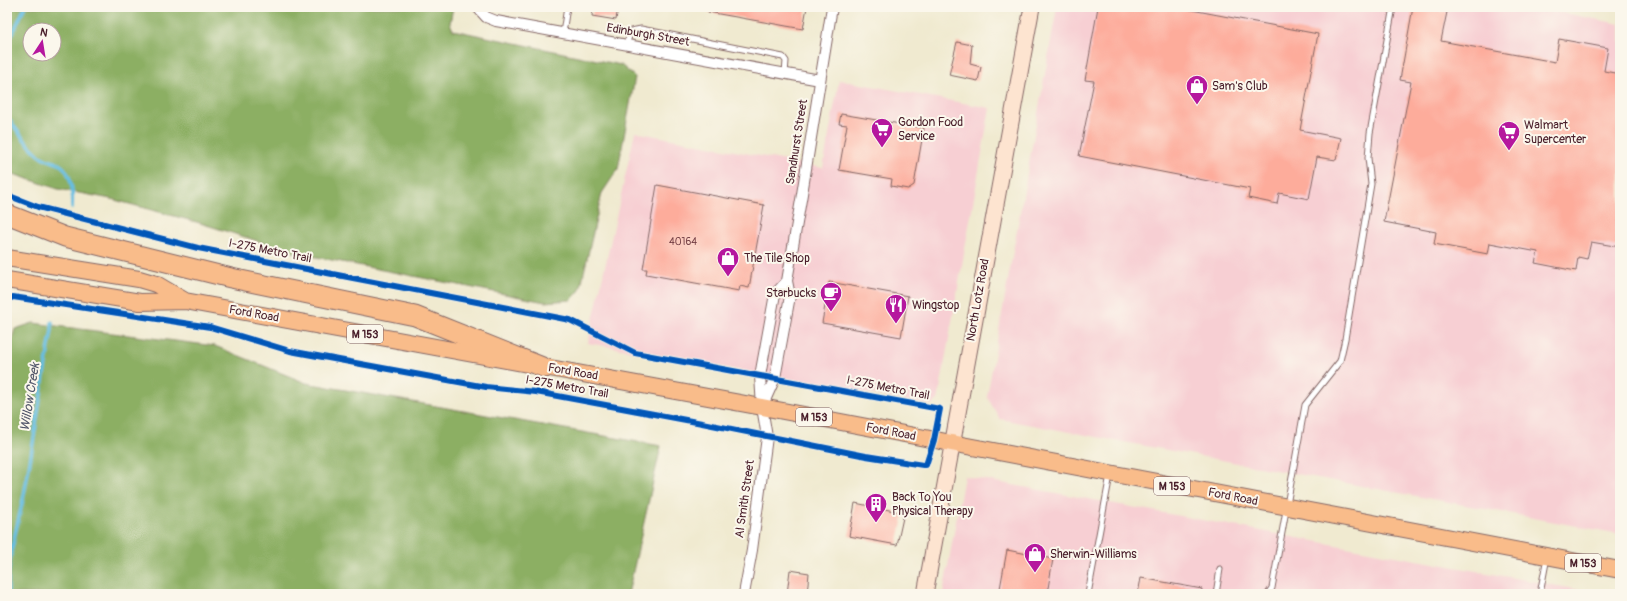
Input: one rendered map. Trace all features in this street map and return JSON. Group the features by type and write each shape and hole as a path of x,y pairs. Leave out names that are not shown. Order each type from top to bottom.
{"highway":[{"path":"7,214 73,239 230,278 415,316 545,368"}],"main road":[{"name":"Ford Road","path":"7,258 139,279 156,284 185,301"},
{"name":"Ford Road","path":"7,280 140,302 185,301 762,407 1620,570"}],"street":[{"name":"Edinburgh Street","path":"477,7 486,17 496,20 820,80"},
{"name":"Sandhurst Street","path":"762,407 775,378 790,296 787,281 832,7"},
{"name":"North Lotz Road","path":"925,594 1032,7"},
{"name":"Sandhurst Street","path":"762,407 760,376 776,294 787,281"},
{"name":"Al Smith Street","path":"744,594 752,550 767,437 762,407"}],"lane":[{"path":"563,33 567,7"},
{"path":"1268,594 1272,591 1305,405 1340,361 1345,339 1370,184 1368,158 1370,133 1393,7"},
{"path":"626,45 630,31 641,29 783,56 786,61 785,74"},
{"path":"1088,594 1110,474"},
{"path":"1540,594 1547,556"},
{"path":"1216,594 1220,569"}],"shaded area":[{"path":"1057,7 1533,7 1620,24 1620,534 1000,419 987,397"},
{"path":"839,80 990,108 938,400 931,405 588,343 635,132 823,168"},
{"path":"964,476 1601,594 943,594"}],"green space":[{"path":"7,7 453,7 450,23 453,30 621,65 635,77 618,169 602,193 580,290 571,300 545,302 296,253 200,223 111,199 58,189 7,172"},
{"path":"33,323 215,346 306,383 661,446 628,594 7,594 7,357 15,329"}],"building":[{"path":"593,7 618,7 616,20 592,16"},
{"path":"708,7 807,7 803,29 708,12"},
{"name":"Sam's Club","path":"1098,7 1176,7 1318,34 1300,130 1341,138 1336,160 1317,157 1309,199 1279,193 1277,204 1248,198 1250,189 1079,156 1094,81 1085,80"},
{"name":"Walmart Supercenter","path":"1413,7 1423,7 1447,12 1441,41 1555,62 1559,39 1608,48 1604,71 1620,74 1620,247 1591,242 1587,259 1578,257 1576,271 1535,263 1538,252 1490,243 1488,254 1434,244 1436,232 1384,222 1411,82 1400,80"},
{"path":"957,42 972,45 970,64 981,67 978,81 949,75"},
{"name":"Gordon Food Service","path":"841,114 924,128 914,185 908,189 891,186 892,179 839,170 847,125 839,124"},
{"path":"657,185 764,205 749,288 740,286 739,291 646,274 647,269 643,269"},
{"path":"829,282 908,296 901,337 822,323"},
{"name":"Back To You Physical Therapy","path":"855,503 904,513 897,545 849,536"},
{"path":"1007,550 1053,559 1047,594 999,594"},
{"path":"790,570 809,573 807,594 787,594"},
{"path":"1141,578 1202,589 1201,594 1138,594"}],"waterway":[{"name":"Willow Creek","path":"7,45 25,7"},
{"name":"Willow Creek","path":"7,116 22,137 41,157 59,164 67,172 70,178 72,190 72,208"},
{"name":"Willow Creek","path":"8,594 11,554 29,469 52,330 52,322"}],"cycle path":[{"name":"I-275 Metro Trail","path":"7,195 38,207 198,248 570,320 635,353 940,409 934,440 926,465 923,465 866,456 536,392 486,387 290,351 210,327 13,297 7,300"}],"place":[{"name":"Sam's Club","path":"1197,106"},
{"name":"Gordon Food Service","path":"882,148"},
{"name":"Walmart Supercenter","path":"1509,152"},
{"name":"The Tile Shop","path":"728,278"},
{"name":"Starbucks","path":"831,312"},
{"name":"Wingstop","path":"896,324"},
{"name":"Back To You Physical Therapy","path":"876,524"},
{"name":"Sherwin-Williams","path":"1035,574"}]}
